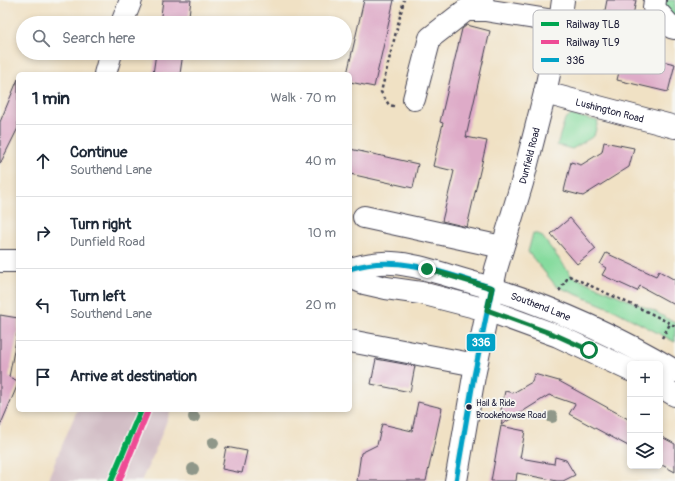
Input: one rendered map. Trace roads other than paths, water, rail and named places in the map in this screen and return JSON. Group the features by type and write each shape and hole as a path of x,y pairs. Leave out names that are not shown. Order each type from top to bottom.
{"street":[{"path":"125,16 131,0"},
{"name":"Dunfield Road","path":"562,10 563,0"},
{"path":"655,0 654,8 656,10"},
{"path":"414,99 430,38 466,10 484,5 533,16"},
{"path":"665,20 671,27 675,28"},
{"path":"106,72 109,60"},
{"name":"Dunfield Road","path":"456,481 476,366 496,269 522,183 549,74"},
{"name":"Lushington Road","path":"545,93 675,127"},
{"path":"364,217 502,247"},
{"path":"0,261 16,261"},
{"name":"Southend Lane","path":"352,268 366,264 392,263 427,269 492,288 568,316 619,340 675,371"},
{"path":"352,278 364,283 421,293 487,310 558,336 627,369"},
{"path":"352,342 476,366"},
{"path":"663,388 675,394"}],"rail line":[{"name":"TL8","path":"111,481 140,412"},
{"name":"TL9","path":"119,481 147,413"}],"place":[{"name":"Hail & Ride Brookehowse Road","path":"469,407"}]}
